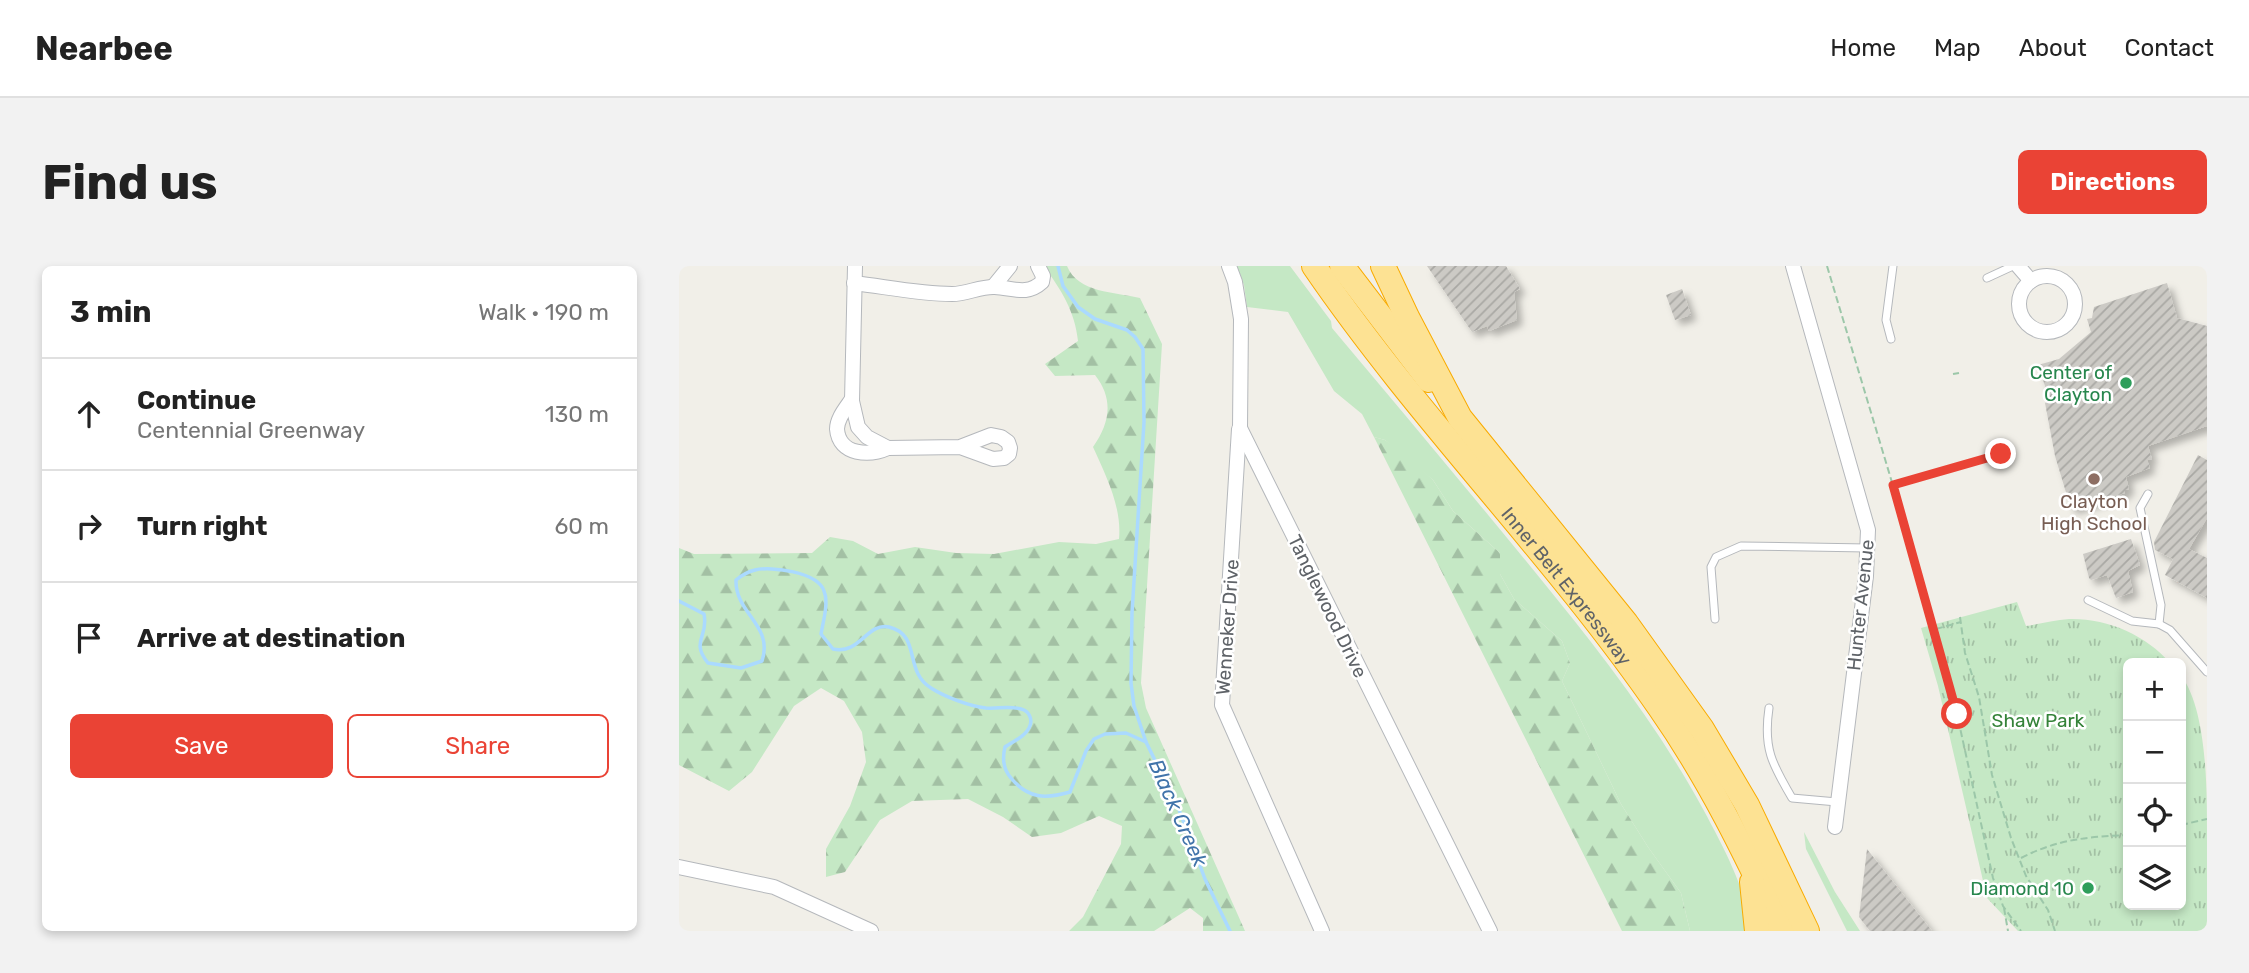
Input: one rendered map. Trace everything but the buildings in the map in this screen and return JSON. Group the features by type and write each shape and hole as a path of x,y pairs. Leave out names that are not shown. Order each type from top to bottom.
{"highway":[{"path":"1301,266 1361,332"},
{"name":"Inner Belt Expressway","path":"1314,266 1361,332 1636,674 1708,783 1782,931"},
{"path":"1342,266 1378,316 1461,418"},
{"path":"1383,266 1461,418"},
{"name":"Inner Belt Expressway","path":"1461,418 1653,658 1702,730 1747,805 1807,931"},
{"path":"1747,805 1825,931"},
{"path":"1749,861 1757,931"}],"street":[{"path":"855,266 852,398 858,428 876,444 888,448 960,447"},
{"path":"993,287 1010,266"},
{"path":"854,283 937,294 956,294 993,287 1015,291 1032,290 1042,282 1043,276 1038,266"},
{"name":"Tanglewood Drive","path":"1229,266 1235,282 1241,319 1240,428 1490,931"},
{"name":"Hunter Avenue","path":"1793,266 1868,530 1866,576 1835,827"},
{"path":"2015,266 2031,281"},
{"path":"852,398 840,415 837,428 841,440 850,449 860,453 874,454 888,448"},
{"name":"Wenneker Drive","path":"1240,428 1222,705 1322,931"},
{"path":"679,867 774,887 871,931"}],"lane":[{"path":"1891,339 1886,320 1893,266"},
{"path":"1987,278 2015,266"},
{"path":"2148,494 2140,508 2161,605 2159,624"},
{"path":"1716,619 1711,567 1716,557 1741,546 1867,548"},
{"path":"2088,600 2133,621 2159,624 2169,630 2207,673"},
{"path":"1769,708 1766,726 1772,765 1792,798 1837,802"}],"path":[{"path":"1827,266 1893,485 1965,742 1993,878 2008,931"},
{"path":"1953,374 1959,373"},
{"path":"1893,485 2001,454"},
{"path":"1961,617 1965,653 1979,697 1992,775 2019,859 2026,876 2048,910 2055,931"},
{"path":"1934,629 1962,621"},
{"path":"2186,823 2207,819"},
{"path":"2019,859 2038,849 2082,837 2123,835"},
{"path":"2003,906 2021,931"}],"green space":[{"path":"1044,266 1067,266 1072,275 1088,286 1140,298 1162,344 1141,683 1146,708 1245,931 1203,931 1203,918 1190,908 1154,931 1069,931 1083,917 1121,844 1122,826 1099,816 1061,833 1032,837 1003,817 968,799 912,801 880,820 845,872 826,877 826,849 850,806 866,762 862,732 844,701 821,688 794,706 752,772 729,791 679,765 679,548 694,554 812,553 830,537 853,541 878,554 915,547 956,553 994,554 1059,542 1096,544 1119,539 1116,503 1093,447 1103,429 1108,411 1105,393 1095,375 1055,376 1045,364 1078,341 1070,310"},
{"path":"1237,266 1290,266 1331,321 1332,328 1581,629 1646,716 1685,777 1726,853 1739,883 1752,931 1690,931 1681,893 1621,804 1562,681 1570,663 1562,641 1514,599 1500,574 1500,553 1453,511 1433,480 1385,440 1374,437 1362,414 1334,391 1288,312 1247,307 1244,285"},
{"path":"1374,437 1385,440 1404,453 1433,480 1453,511 1500,553 1500,574 1514,599 1562,641 1570,663 1562,681 1621,804 1681,893 1690,931 1622,931"},
{"name":"Shaw Park","path":"2017,602 2026,626 2069,619 2111,625 2138,637 2165,658 2123,658 2123,910 2186,910 2186,683 2196,708 2204,750 2207,794 2207,931 2018,931 1987,898 1938,686 1921,628"},
{"path":"1804,832 1835,892 1860,931 1847,931 1806,849"}],"waterway":[{"path":"1058,266 1063,286 1078,307 1095,319 1127,330 1143,349 1144,422 1132,613 1131,683 1134,706 1146,742"},
{"name":"Black Creek","path":"679,601 704,614 700,649 708,663 741,668 762,661 764,649 759,629 741,602 736,580 747,573 762,569 793,572 813,579 820,584 826,601 821,634 833,649 850,647 875,629 889,627 906,638 917,672 931,688 972,705 1026,711 1031,720 1029,728 1005,747 1003,760 1011,778 1031,794 1053,796 1070,792 1086,751 1094,739 1105,734 1126,733 1146,742 1178,807 1205,879 1230,931"}],"place":[{"name":"Center of Clayton","path":"2126,383"},
{"name":"Clayton High School","path":"2094,479"},
{"name":"Diamond 10","path":"2088,888"}],"route":[{"path":"1957,714 1893,485 2001,454"}]}
